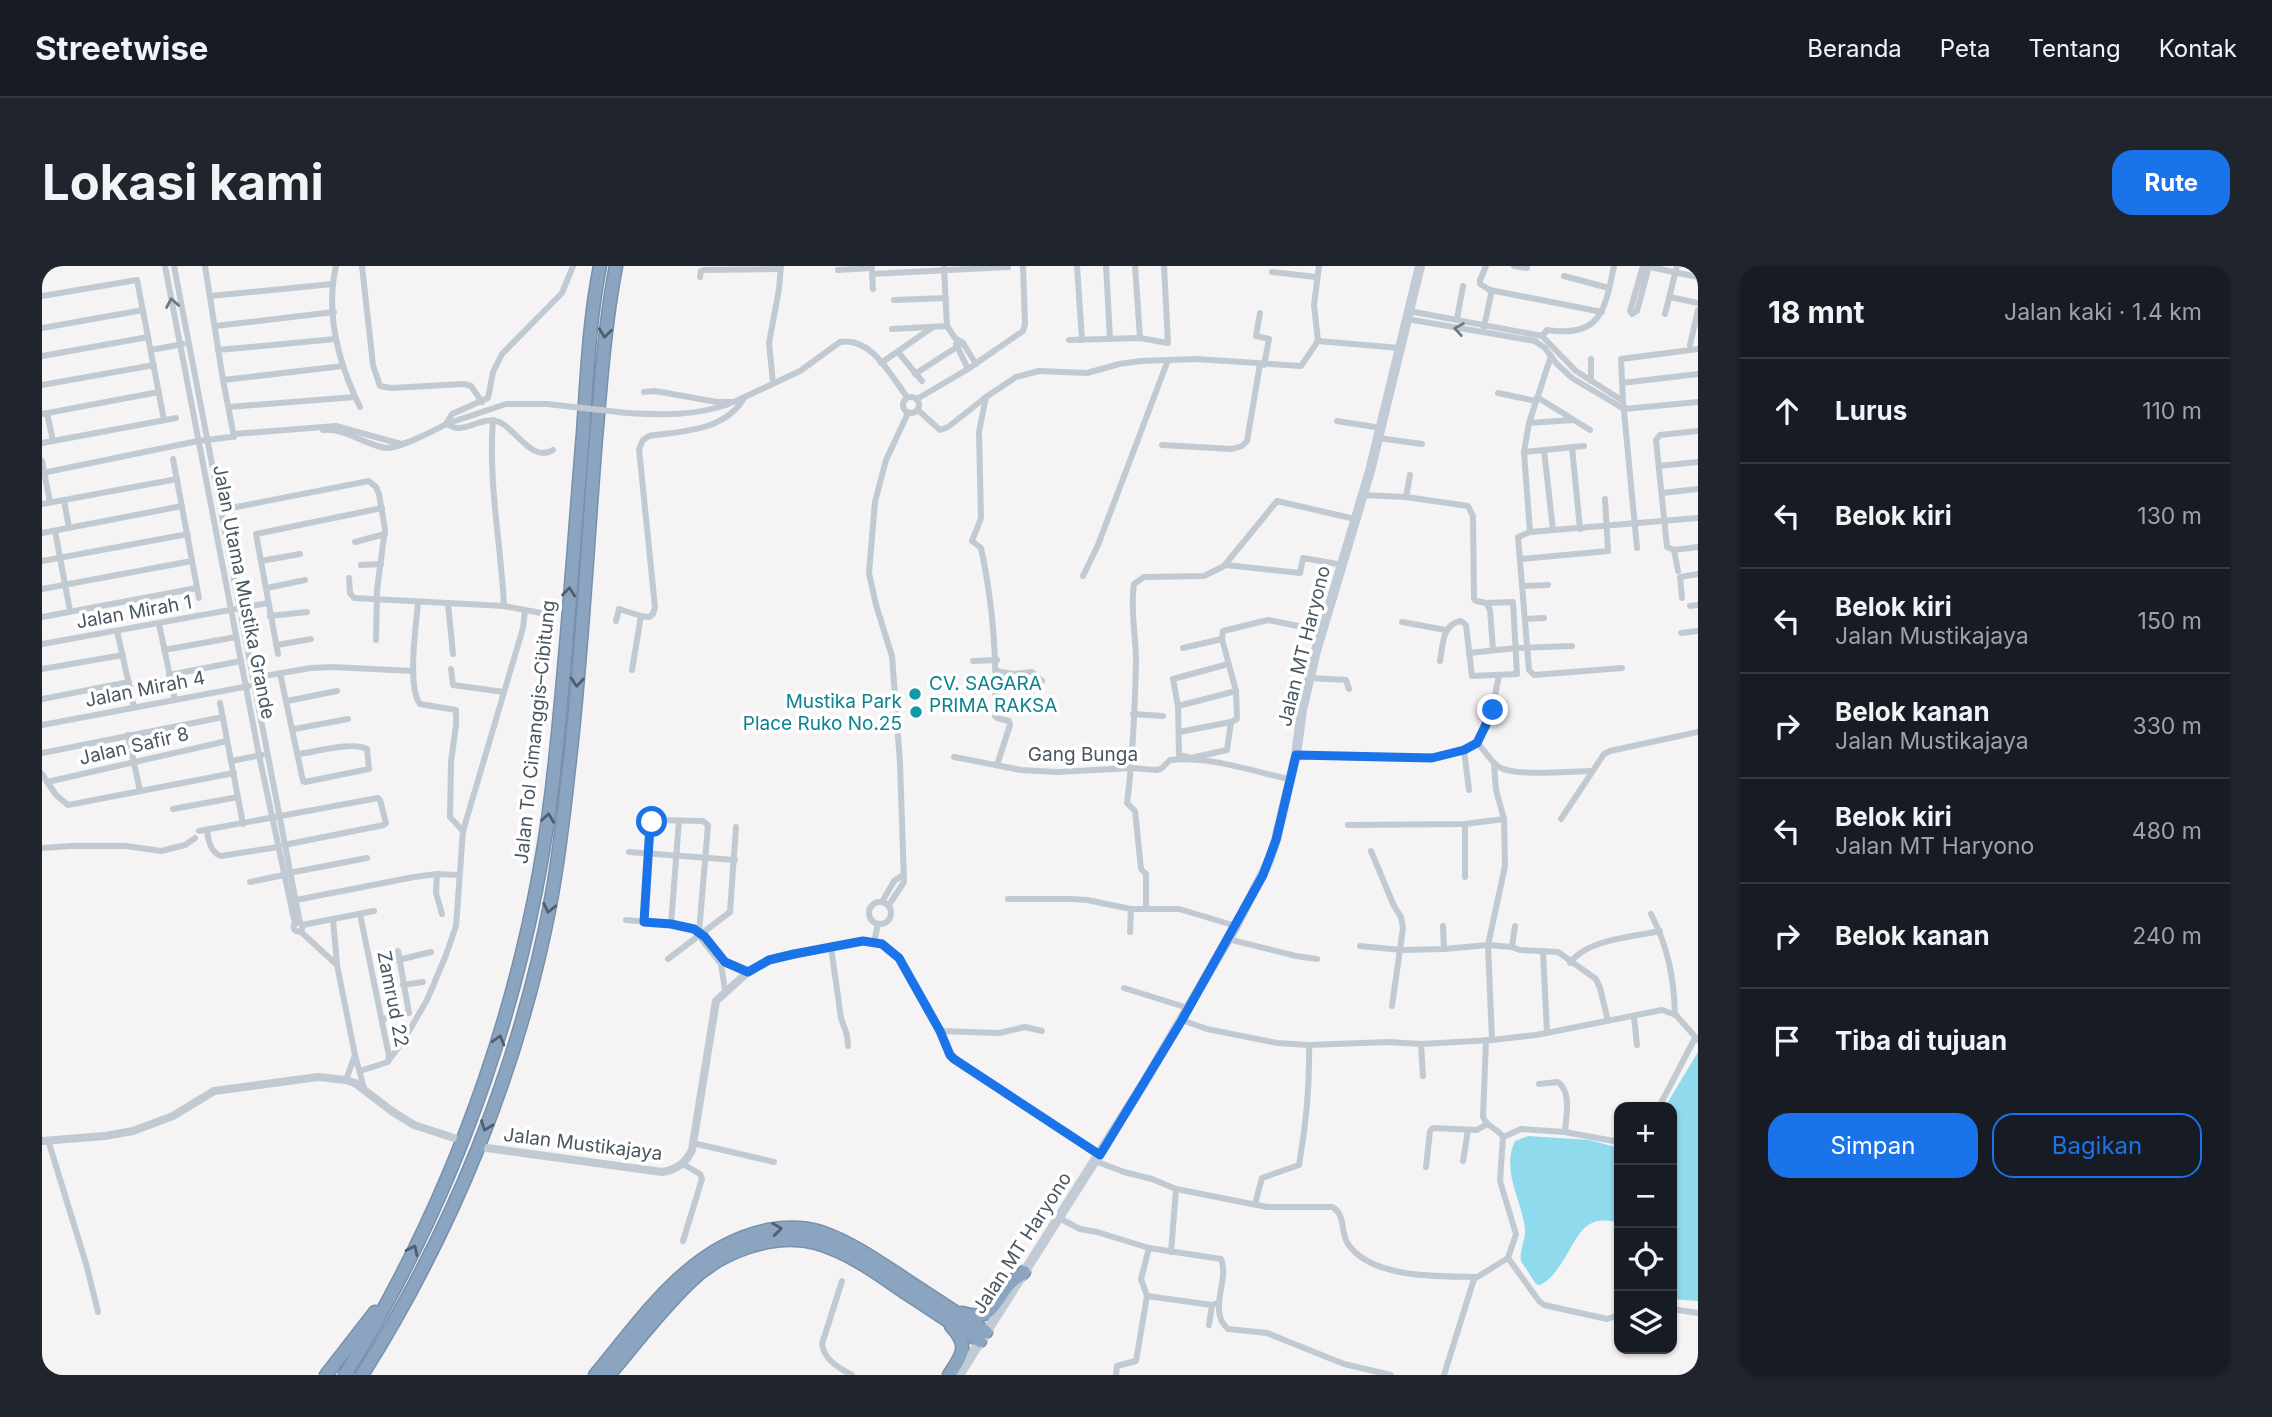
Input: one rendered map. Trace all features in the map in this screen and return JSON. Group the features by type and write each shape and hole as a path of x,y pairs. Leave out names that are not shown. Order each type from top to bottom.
{"highway":[{"name":"Jalan Tol Cimanggis–Cibitung","path":"345,1375 396,1286 470,1122 495,1052 535,901 555,763 588,352 600,266"},
{"name":"Jalan Tol Cimanggis–Cibitung","path":"362,1375 410,1294 448,1217 485,1128 511,1056 547,917 570,765 604,340 616,266"},
{"path":"595,1375 680,1276 701,1259 727,1243 755,1233 781,1228 842,1247 864,1265 983,1336"},
{"path":"609,1375 689,1283 707,1267 732,1253 761,1244 819,1238"},
{"path":"946,1313 972,1316 989,1312 1011,1283 1024,1272"},
{"path":"326,1375 396,1286"},
{"path":"946,1313 962,1339 963,1348 949,1375"}],"main road":[{"name":"Jalan MT Haryono","path":"959,1375 1182,1020 1236,926 1269,861 1296,755 1310,678 1379,433 1420,266"}],"street":[{"name":"Jalan Utama Mustika Grande","path":"165,266 246,687 299,926"},
{"name":"Jalan Utama Mustika Grande","path":"174,266 254,681 263,754"},
{"path":"205,266 233,437"},
{"path":"336,266 333,284 336,339 343,366 360,407"},
{"path":"362,266 373,365 380,386 391,388 464,384 471,386 482,402"},
{"path":"446,424 452,414 488,398 493,372 502,354 562,293 573,266"},
{"path":"43,473 198,441 329,428 372,440 387,448 506,404 547,404 627,413 696,413 734,402 800,371 840,342 853,341 864,345 907,397 917,399 976,364 1017,337 1024,329 1023,266"},
{"path":"1077,266 1082,340"},
{"path":"1106,266 1110,339"},
{"path":"1135,266 1140,338"},
{"path":"1069,340 1140,338 1168,342 1164,266"},
{"path":"918,410 940,430 948,427 1016,377 1039,371 1087,373 1119,364 1196,359 1301,366 1318,341 1314,312 1319,266"},
{"path":"1486,266 1480,284 1490,290 1602,312"},
{"path":"1514,266 1527,268"},
{"path":"1542,336 1547,330 1570,331 1596,321 1602,312 1614,266"},
{"path":"1647,266 1637,311 1632,314 1630,311 1647,266"},
{"path":"1647,266 1677,269 1698,277"},
{"path":"700,277 704,270 780,268 769,343 773,383"},
{"path":"944,268 947,326 955,338 963,343 976,364"},
{"path":"838,270 1007,268"},
{"path":"1665,314 1677,269"},
{"path":"872,270 873,289"},
{"path":"1272,272 1316,277"},
{"path":"1564,276 1609,288"},
{"path":"42,296 137,280 164,419"},
{"path":"210,296 333,284"},
{"path":"1457,319 1463,286"},
{"path":"1482,333 1490,290"},
{"path":"1670,297 1698,303"},
{"path":"894,300 946,298"},
{"path":"42,328 143,310"},
{"path":"1690,345 1698,310"},
{"path":"215,326 334,313"},
{"path":"1162,445 1232,449 1247,441 1269,339 1256,336 1261,313"},
{"path":"1408,315 1457,319 1542,336 1591,381 1623,401"},
{"path":"1408,315 1482,333 1535,341 1545,348 1572,378 1624,409 1698,402"},
{"path":"892,328 947,326"},
{"path":"881,363 933,327"},
{"path":"42,356 148,337"},
{"path":"955,338 956,347 968,369"},
{"path":"218,350 336,339"},
{"path":"1318,341 1400,348"},
{"path":"915,374 963,343"},
{"path":"151,349 188,344"},
{"path":"1530,531 1524,452 1529,423 1554,349"},
{"path":"1637,548 1620,362 1622,357 1698,349"},
{"path":"898,352 922,381"},
{"path":"1591,359 1591,381"},
{"path":"1083,576 1098,545 1168,360"},
{"path":"42,385 154,365"},
{"path":"223,380 343,366"},
{"path":"1622,383 1698,374"},
{"path":"645,392 655,391 717,402 734,402"},
{"path":"53,441 45,413 159,392"},
{"path":"1498,393 1537,399 1590,430"},
{"path":"229,407 355,397"},
{"path":"617,621 619,609 649,617 655,607 639,449 643,440 649,436 699,429 716,423 738,408 744,397"},
{"path":"907,397 903,407 908,412"},
{"path":"986,397 979,439 981,518 972,541 982,552 997,660 995,716 1009,721 1010,725 997,765"},
{"path":"917,399 918,410"},
{"path":"908,412 918,410"},
{"path":"886,904 894,881 903,875 900,763 892,656 869,573 875,502 886,460 908,412"},
{"path":"42,443 176,418"},
{"path":"446,424 457,428 493,420 503,423 533,450 545,453 553,450"},
{"path":"493,420 491,450 494,513 501,558 504,606"},
{"path":"1529,423 1575,420"},
{"path":"1336,421 1422,444"},
{"path":"1698,432 1658,436 1667,547 1674,550 1698,547"},
{"path":"1524,452 1584,446"},
{"path":"1572,447 1580,529"},
{"path":"1544,450 1553,530"},
{"path":"173,459 199,598"},
{"path":"42,461 50,502"},
{"path":"1659,466 1698,462"},
{"path":"1406,497 1410,475"},
{"path":"42,504 177,479"},
{"path":"221,510 369,481 376,487 385,534 377,599 376,640"},
{"path":"1662,493 1698,489"},
{"path":"1362,495 1406,497 1468,506 1473,516 1474,598 1486,603 1513,602 1517,674 1472,677 1464,622 1453,622 1446,630 1440,661"},
{"path":"1521,559 1605,552 1608,548 1605,499"},
{"path":"64,500 69,528"},
{"path":"1146,908 1146,874 1141,869 1135,811 1127,803 1132,768 1136,660 1132,597 1135,584 1144,577 1204,576 1226,565 1277,501 1355,519"},
{"path":"42,533 182,506"},
{"path":"278,654 255,536 259,532 382,508"},
{"path":"1622,668 1534,675 1529,670 1518,537 1530,531 1698,518"},
{"path":"55,531 70,611"},
{"path":"42,561 188,534"},
{"path":"355,542 385,534"},
{"path":"1674,550 1678,571"},
{"path":"261,562 300,554"},
{"path":"1226,565 1300,573 1303,558 1343,565"},
{"path":"42,589 192,561"},
{"path":"360,565 381,564"},
{"path":"1682,598 1680,577 1698,575"},
{"path":"349,578 350,593 354,598 504,606 541,613"},
{"path":"267,588 305,580"},
{"path":"1522,586 1548,585"},
{"path":"42,617 197,588"},
{"name":"Jalan Mirah 1","path":"42,644 268,603"},
{"path":"418,603 413,671 416,697 420,704 456,711 451,762 450,817 463,831"},
{"path":"1486,603 1490,610 1493,650"},
{"path":"448,604 453,654"},
{"path":"389,1060 427,999 456,926 463,831 523,628 525,611"},
{"path":"270,616 307,612"},
{"path":"632,670 641,616"},
{"path":"1525,619 1544,618"},
{"path":"1179,732 1237,719 1236,691 1221,634 1226,629 1268,620 1323,631"},
{"path":"1402,622 1446,630"},
{"path":"159,624 175,700"},
{"path":"117,631 134,707"},
{"path":"1681,633 1698,631"},
{"path":"164,650 236,637"},
{"path":"277,645 311,639"},
{"path":"1183,648 1222,639"},
{"path":"1469,653 1572,646"},
{"path":"42,669 123,655"},
{"path":"973,661 997,660"},
{"path":"169,675 241,661"},
{"path":"1228,664 1173,679 1178,706 1179,755 1191,758 1227,750 1231,722"},
{"name":"Jalan Mirah 4","path":"42,725 246,687 254,681 280,673 311,668 340,666 413,671"},
{"path":"451,669 453,685 504,692"},
{"path":"996,671 1013,674 1032,672 1042,681"},
{"path":"280,673 303,781 369,769 367,749 364,747 299,754"},
{"path":"1296,755 1432,758 1464,750 1477,743 1493,710 1499,676"},
{"path":"1310,678 1346,680 1349,689"},
{"path":"42,698 129,682"},
{"path":"288,701 337,691"},
{"path":"1178,706 1236,691"},
{"path":"220,703 243,824"},
{"path":"1133,714 1163,716"},
{"path":"42,753 223,716"},
{"path":"293,729 348,719"},
{"path":"1561,819 1604,754 1698,732"},
{"path":"128,734 140,791"},
{"name":"Jalan Safir 8","path":"47,782 227,741"},
{"path":"1477,743 1494,763 1505,769 1522,772 1592,771"},
{"path":"1464,750 1469,790"},
{"path":"231,761 263,754"},
{"name":"Gang Bunga","path":"954,757 1020,770 1057,772 1132,768 1156,770 1170,760 1186,760 1223,764 1289,779"},
{"path":"644,922 652,822 706,822 708,825 701,935 721,964 725,990 769,960 863,941 882,944 899,958 954,1059 1097,1158 1124,1172 1176,1189 1255,1205 1332,1207 1340,1214 1344,1237 1351,1248 1382,1267 1395,1272 1420,1275 1476,1277 1508,1258 1516,1234 1500,1181 1503,1137 1499,1131 1487,1124 1483,1117 1489,1040 1488,945 1505,866 1503,819 1496,790 1494,763"},
{"path":"42,774 63,803 68,805 234,773"},
{"path":"173,809 238,797"},
{"path":"42,848 126,846 161,851 185,845 200,833 379,798 386,823 221,856 217,855 200,833"},
{"path":"1348,825 1465,824 1503,819"},
{"path":"671,924 679,821"},
{"path":"1465,824 1465,877"},
{"path":"668,959 730,912 736,827"},
{"path":"1371,851 1401,917 1402,950 1392,1006"},
{"path":"629,852 735,860"},
{"path":"250,881 367,858"},
{"name":"Jalan Utama Mustika Grande","path":"286,874 296,900 299,926"},
{"path":"296,900 437,874 458,876"},
{"path":"437,874 436,892 442,914"},
{"path":"1008,899 1087,900 1131,909 1167,908 1190,911 1236,926"},
{"path":"874,904 886,904 892,912 890,919 885,924 878,924 871,919 869,911 874,904"},
{"path":"1130,932 1131,909"},
{"path":"299,926 374,911"},
{"name":"Zamrud 22","path":"360,914 389,1060 360,1071"},
{"path":"1651,914 1660,931 1671,965 1675,1015"},
{"path":"333,919 337,965 363,1088"},
{"path":"625,920 690,928 705,937 725,962 748,972"},
{"path":"874,942 878,924"},
{"path":"299,926 337,965"},
{"path":"1443,926 1444,949"},
{"path":"1512,947 1515,926"},
{"path":"1570,963 1586,948 1660,931"},
{"path":"1228,939 1317,959"},
{"path":"1360,947 1402,950 1488,945 1558,952 1596,979 1608,1021"},
{"path":"831,947 841,1018 848,1046"},
{"path":"382,1019 410,1013 398,951"},
{"path":"1543,951 1547,1032"},
{"path":"398,960 431,952"},
{"path":"403,985 423,982"},
{"path":"1124,988 1188,1008"},
{"name":"Jalan Mustikajaya","path":"487,1148 662,1172 677,1168 689,1157 693,1143 714,1005 725,990"},
{"path":"1182,1020 1246,1038 1310,1045 1388,1042 1421,1044 1489,1040 1547,1032 1662,1010 1675,1015 1697,1039 1662,1102"},
{"path":"1634,1017 1637,1045"},
{"path":"940,1031 999,1033 1017,1027 1042,1031"},
{"path":"1421,1044 1423,1076"},
{"path":"1255,1205 1262,1178 1299,1166 1306,1136 1310,1045"},
{"path":"346,1080 355,1055"},
{"path":"98,1312 87,1267 45,1141 105,1136 152,1125 173,1116 214,1091 318,1077 346,1080 363,1088 414,1125 454,1138"},
{"path":"1539,1084 1558,1082 1564,1087 1567,1107 1565,1132"},
{"path":"1426,1167 1431,1129 1435,1127 1468,1130 1479,1129 1487,1124"},
{"path":"1503,1137 1521,1129 1565,1132 1614,1141"},
{"path":"1463,1161 1468,1130"},
{"path":"693,1143 774,1163"},
{"path":"682,1164 700,1174 702,1179 683,1241"},
{"path":"1171,1252 1176,1189"},
{"path":"1059,1218 1080,1229 1149,1248 1221,1259 1223,1265 1209,1325"},
{"path":"1116,1375 1117,1366 1136,1361 1147,1296 1141,1279 1149,1248"},
{"path":"1508,1258 1544,1305 1607,1318 1614,1316"},
{"path":"1444,1375 1476,1277"},
{"path":"842,1282 822,1349 834,1364 852,1375"},
{"path":"1147,1296 1215,1304"},
{"path":"1215,1304 1228,1329 1267,1333 1344,1364 1391,1375"},
{"path":"1677,1310 1698,1313"}],"water":[{"path":"1698,1052 1698,1301 1677,1299 1677,1102 1668,1102"},
{"path":"1528,1136 1589,1140 1614,1147 1614,1222 1598,1221 1585,1227 1556,1271 1540,1285 1536,1284 1521,1261 1525,1228 1510,1163 1515,1141"}],"place":[{"name":"CV. SAGARA PRIMA RAKSA","path":"915,694"},
{"name":"Mustika Park Place Ruko No.25","path":"916,712"}],"route":[{"path":"652,822 644,922 694,929 705,937 725,962 748,972 769,960 794,954 863,941 882,944 899,958 954,1059 1100,1155 1182,1020 1263,875 1276,840 1296,755 1432,758 1447,755 1477,743 1493,710"}]}
